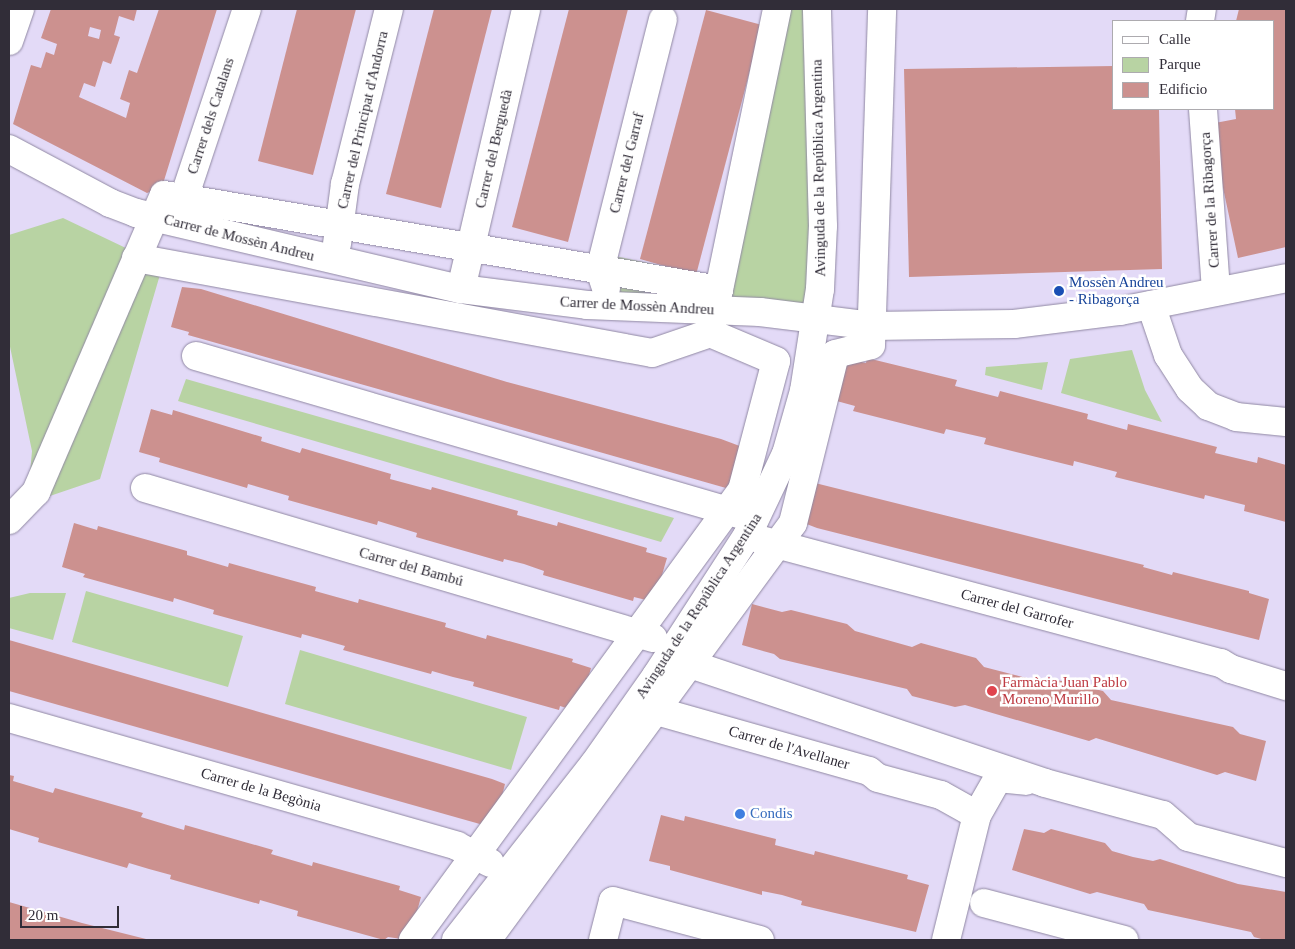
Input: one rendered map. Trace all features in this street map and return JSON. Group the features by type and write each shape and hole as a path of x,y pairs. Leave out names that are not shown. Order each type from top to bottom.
{"street":[{"path":"9,41 20,9"},
{"name":"Carrer dels Catalans","path":"9,520 36,492 136,258 171,213 246,9"},
{"name":"Carrer del Principat d'Andorra","path":"334,260 345,184 389,9"},
{"name":"Carrer del Berguedà","path":"461,290 526,9"},
{"path":"136,258 652,353 715,311 777,9"},
{"name":"Avinguda de la República Argentina","path":"456,940 507,874 646,708 683,654 752,528 786,454 796,422 817,319 823,226 817,9"},
{"path":"683,654 778,544 793,523 835,354 871,345 882,9"},
{"name":"Carrer del Garraf","path":"600,270 663,20"},
{"name":"Carrer de la Ribagorça","path":"1204,110 1216,292"},
{"name":"Carrer de Mossèn Andreu","path":"9,149 110,203 171,213 334,260 461,290 611,306 715,311 817,319 872,326 1014,324 1151,305 1286,278"},
{"path":"171,213 339,225 600,270 715,311 776,361 742,490 413,940"},
{"path":"600,270 611,306"},
{"path":"1151,305 1168,355 1190,389 1208,406 1236,417 1286,422"},
{"name":"Carrer del Garrofer","path":"196,356 727,510 778,544 1221,663 1231,669 1286,686"},
{"name":"Carrer del Bambú","path":"145,488 637,633 683,654 1045,783"},
{"path":"488,940 646,708"},
{"name":"Carrer de l'Avellaner","path":"646,708 869,771 878,778 941,795 977,815"},
{"name":"Carrer de la Begònia","path":"9,718 476,854 507,874"},
{"path":"946,940 977,815 998,778 1045,783 1163,815 1188,837 1286,863"},
{"path":"603,940 614,901 760,940"},
{"path":"984,903 1124,940"}],"green space":[{"path":"771,9 810,9 814,252 809,310 617,300 610,255 709,276"},
{"path":"63,218 130,250 164,261 100,479 41,499 29,484 32,451 9,342 9,235"},
{"path":"1132,350 1145,390 1162,422 1061,393 1070,359"},
{"path":"1048,362 1042,390 985,375 986,367"},
{"path":"186,379 674,518 661,542 178,401"},
{"path":"86,591 243,636 228,687 72,642"},
{"path":"30,593 66,593 53,640 9,628 9,598"},
{"path":"300,650 527,717 511,770 285,704"}],"building":[{"path":"51,9 137,9 134,21 119,16 114,35 120,37 111,64 103,61 95,87 84,83 79,97 126,118 130,103 120,99 129,70 137,73 159,9 217,9 162,187 147,193 13,124 31,65 41,68 46,52 54,55 57,44 41,38","holes":["90,27 101,30 99,39 88,36"]},
{"path":"297,9 356,9 313,175 258,161"},
{"path":"434,9 492,9 441,208 386,194"},
{"path":"569,9 628,9 568,242 512,227"},
{"path":"1239,9 1286,9 1286,247 1238,258 1219,169 1215,123 1236,119 1235,110 1275,110 1275,20 1236,20"},
{"path":"706,10 762,25 696,275 640,259"},
{"path":"1112,66 1112,110 1159,110 1162,269 909,277 904,69"},
{"path":"182,287 201,289 507,382 721,439 745,448 733,490 188,335 189,332 171,327"},
{"path":"844,358 866,363 867,358 957,380 955,386 998,397 1000,391 1088,414 1087,419 1127,430 1128,424 1217,447 1215,453 1257,463 1258,457 1286,465 1286,522 1244,511 1245,505 1205,495 1204,499 1115,477 1117,472 1074,461 1073,466 984,444 986,438 946,429 944,434 853,411 855,406 833,400"},
{"path":"151,409 172,415 173,410 262,437 261,441 300,453 302,448 391,474 390,479 431,490 432,487 518,511 517,515 557,526 558,522 647,548 646,552 667,558 654,602 634,597 633,601 543,575 544,571 524,564 504,559 503,562 416,537 417,533 378,521 377,525 288,500 289,496 248,484 247,488 159,462 160,458 139,452"},
{"path":"815,483 1144,565 1143,567 1172,575 1173,572 1249,591 1249,593 1269,599 1259,640 817,528 804,523"},
{"path":"74,523 97,530 98,526 187,551 187,555 228,567 229,563 316,587 315,591 358,603 359,599 446,623 445,627 486,639 487,635 573,659 572,662 591,668 579,712 560,706 559,710 473,686 474,682 432,671 431,674 343,650 345,646 302,634 301,638 213,614 214,610 174,598 173,602 83,577 85,574 62,567"},
{"path":"752,604 782,612 791,610 847,624 855,631 912,647 921,643 976,658 984,667 1041,682 1049,678 1103,691 1111,700 1233,727 1240,734 1266,741 1256,781 1225,772 1217,775 1096,738 1089,741 965,705 955,707 912,696 907,689 780,659 774,654 742,645"},
{"path":"9,640 505,784 494,828 9,691"},
{"path":"9,775 14,776 13,781 53,793 55,788 143,813 141,817 184,830 185,825 273,850 271,854 312,866 313,862 400,886 399,890 421,897 409,940 388,937 384,940 297,916 298,911 260,900 259,904 170,879 171,875 129,863 127,868 38,842 39,838 9,829"},
{"path":"661,815 684,821 685,816 776,839 775,845 814,855 815,851 908,875 907,879 929,885 916,932 801,905 802,901 782,895 762,891 762,895 670,870 670,866 649,861"},
{"path":"1024,829 1044,833 1051,829 1105,843 1112,851 1133,857 1153,861 1160,859 1238,884 1286,892 1286,940 1265,940 1254,937 1251,932 1148,910 1144,904 1097,892 1090,894 1012,870"},
{"path":"9,902 82,923 150,940 9,940"}],"place":[{"name":"Mossèn Andreu - Ribagorça","path":"1059,291"},
{"name":"Farmàcia Juan Pablo Moreno Murillo","path":"992,691"},
{"name":"Condis","path":"740,814"}]}
